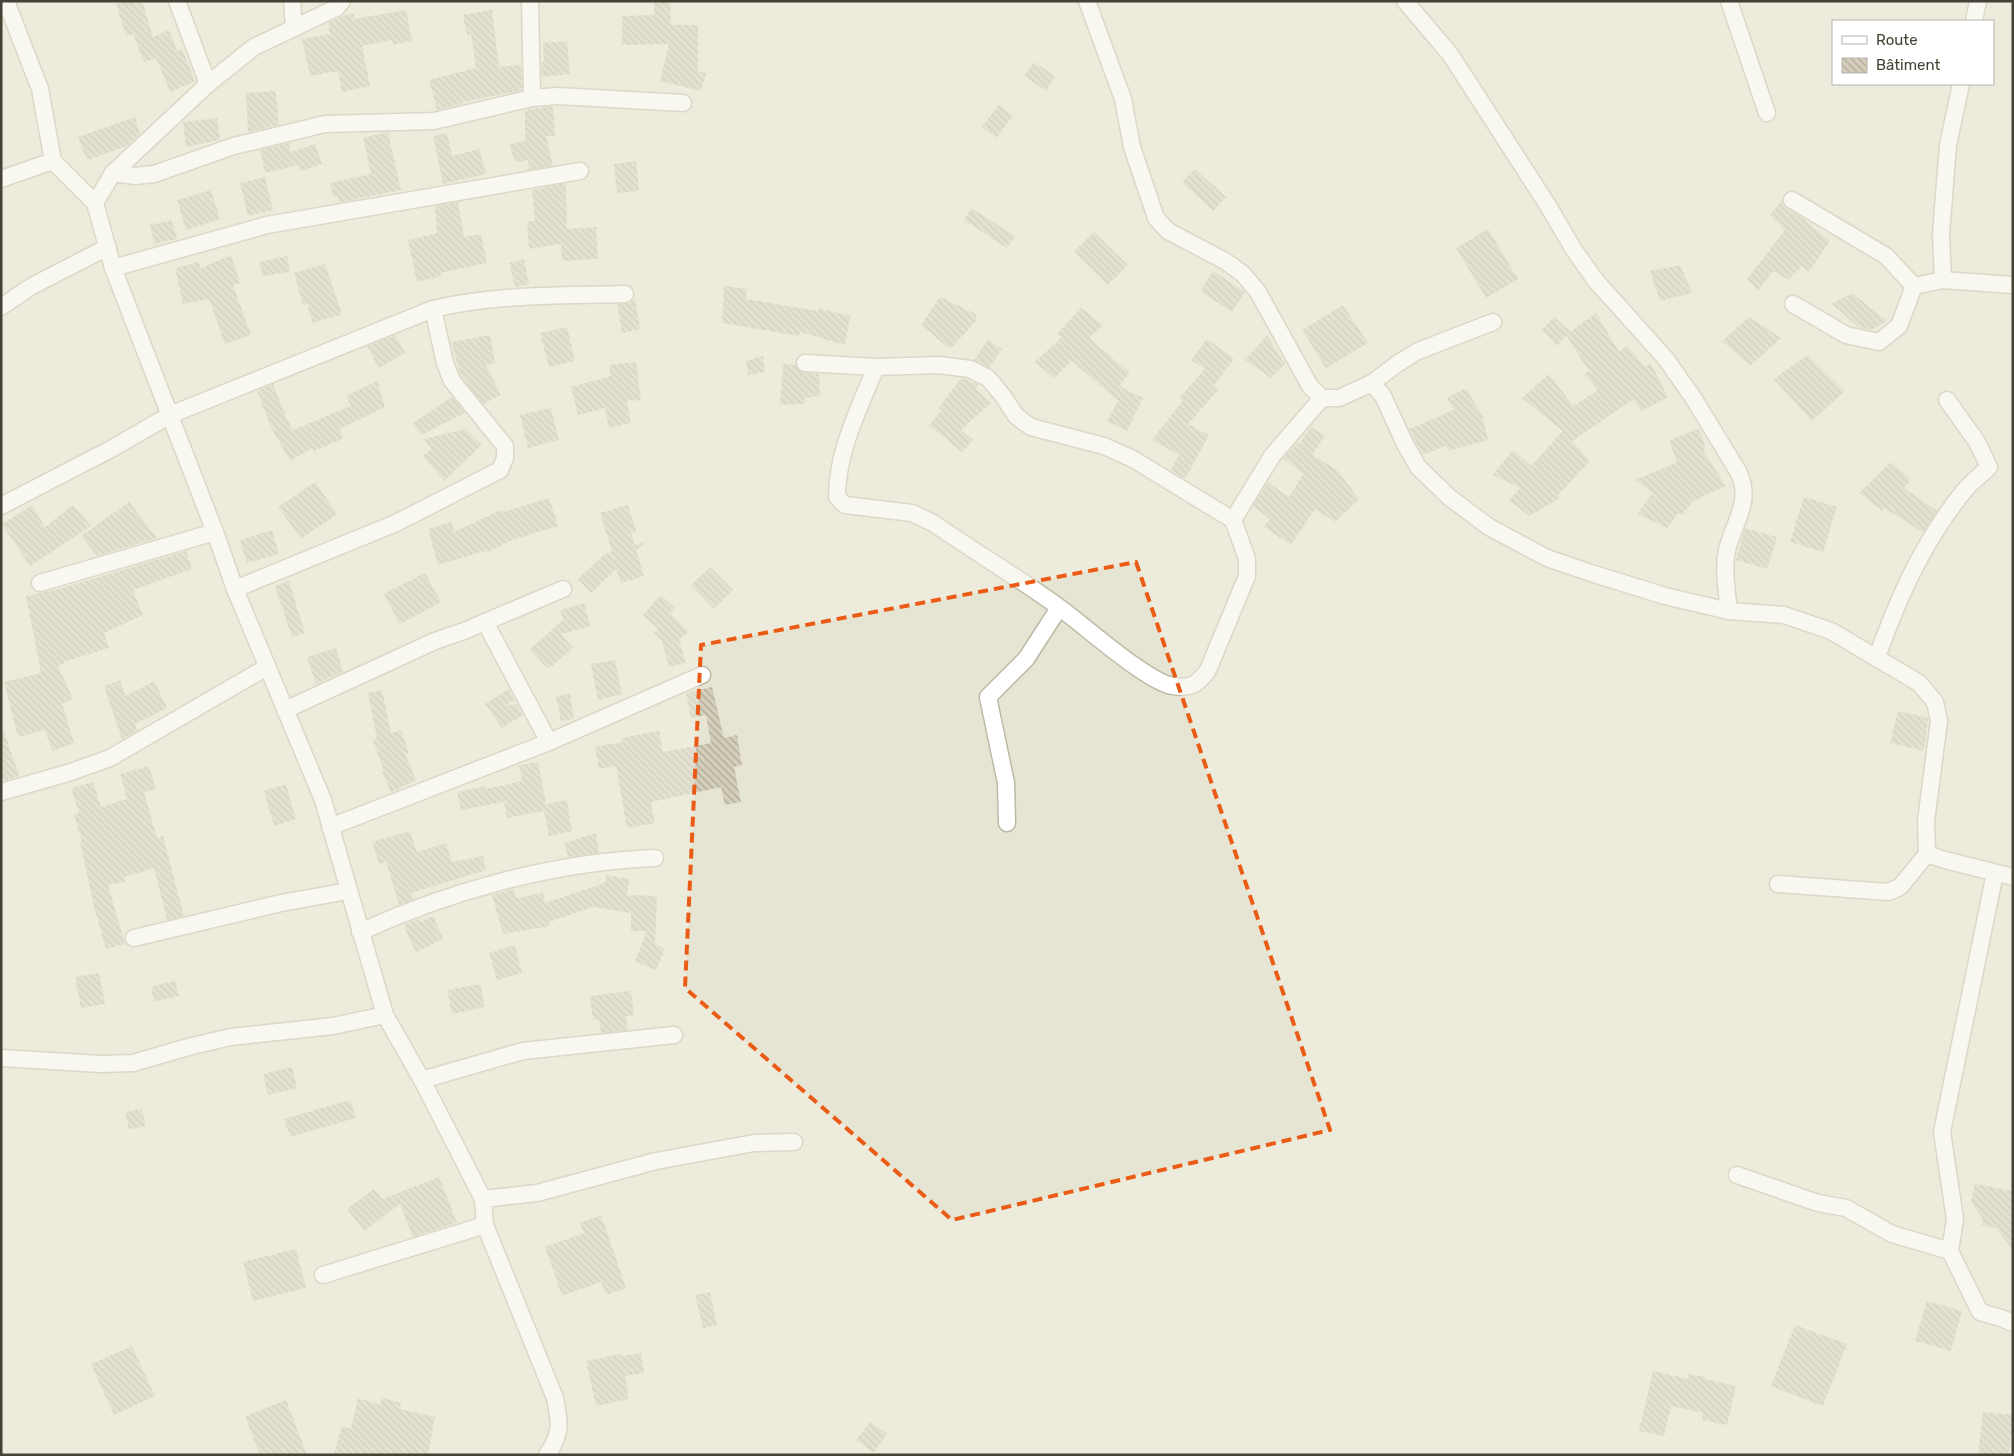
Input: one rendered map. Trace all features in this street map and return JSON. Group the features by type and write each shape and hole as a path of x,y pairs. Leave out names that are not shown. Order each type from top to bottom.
{"street":[{"path":"6,1 40,89 53,161 94,203 113,268 215,532 235,590 323,800 385,1015 422,1080 484,1199 485,1224 555,1398 560,1424 554,1445 547,1455"},
{"path":"177,1 208,84"},
{"path":"292,1 294,28"},
{"path":"94,203 112,173 208,84 254,47 336,8 342,1"},
{"path":"530,1 532,98"},
{"path":"1087,1 1123,100 1132,146 1156,218 1168,231 1225,261 1243,274 1258,292 1310,386 1322,398 1339,398 1372,384 1397,364 1418,351 1493,322"},
{"path":"1405,1 1450,54 1547,204 1574,250 1596,281 1666,359 1694,399 1740,473 1744,485 1744,503 1727,550 1725,570 1729,611"},
{"path":"1729,1 1767,113"},
{"path":"1974,20 1978,1"},
{"path":"1943,280 1941,234 1948,145 1961,85"},
{"path":"112,173 135,176 154,174 234,146 325,124 434,121 532,98 558,96 683,103"},
{"path":"1,179 53,161"},
{"path":"113,268 267,224 580,171"},
{"path":"1792,200 1886,256 1914,286"},
{"path":"1,307 32,286 108,247"},
{"path":"1914,286 1943,280 2013,285"},
{"path":"1793,304 1846,336 1879,342 1900,326 1914,286"},
{"path":"1,506 111,449 170,415 433,308 496,297 625,294"},
{"path":"235,590 396,523 500,470 505,458 505,446 452,381 445,363 433,308"},
{"path":"805,363 876,367 939,365 970,369 988,378 1016,416 1031,427 1104,446 1133,459 1233,520 1247,558 1247,576 1208,670 1200,682 1188,686 1172,686 1150,676 1059,608 933,523 912,513 845,505 837,497 837,478 846,439 876,367"},
{"path":"1372,384 1387,404 1404,442 1418,467 1449,497 1489,527 1547,558 1665,596 1729,611 1784,615 1831,631 1919,683 1935,702 1939,721 1926,821 1927,854 1900,887 1888,892 1778,884"},
{"path":"1233,520 1272,456 1322,398"},
{"path":"1877,657 1896,604 1928,542 1965,489 1989,467 1977,442 1947,400"},
{"path":"40,584 215,532"},
{"path":"285,710 435,641 562,589"},
{"path":"1007,823 1006,783 988,697 1026,659 1059,608"},
{"path":"485,622 550,742"},
{"path":"1,792 68,773 110,758 267,667"},
{"path":"330,827 550,742 702,675"},
{"path":"1927,854 2013,877"},
{"path":"360,932 420,907 470,891 529,876 610,861 655,858"},
{"path":"1995,873 1942,1132 1955,1219 1950,1251 1980,1312 2013,1323"},
{"path":"134,938 281,903 348,891"},
{"path":"1,1058 101,1064 133,1063 231,1037 333,1026 385,1015"},
{"path":"422,1080 523,1051 674,1035"},
{"path":"484,1199 537,1193 656,1160 754,1143 794,1142"},
{"path":"1737,1174 1818,1203 1846,1208 1892,1234 1950,1251"},
{"path":"322,1275 485,1224"}],"highlighted area":[{"path":"1136,562 1330,1130 952,1220 685,988 701,645"}],"shaded area":[{"path":"1,1 2013,1 2013,1455 1,1455"}],"building":[{"path":"125,1 142,1 153,37 169,30 177,51 182,49 195,81 170,92 156,58 144,62 133,34 126,36 116,4"},
{"path":"654,1 670,1 671,25 698,25 698,72 706,73 701,91 660,81 669,44 622,45 622,16 654,15"},
{"path":"406,10 412,41 393,45 392,40 362,46 370,86 342,92 338,71 310,76 302,39 330,34 328,23 342,16 354,14 354,19"},
{"path":"492,10 499,67 521,65 522,90 463,102 463,104 437,110 429,80 476,68 471,34 467,35 463,15"},
{"path":"567,41 570,74 542,77 541,63 544,62 543,43"},
{"path":"1034,62 1055,76 1046,91 1024,76"},
{"path":"276,91 279,125 248,132 246,93"},
{"path":"999,105 1013,116 996,138 982,127"},
{"path":"553,106 555,136 546,136 553,166 529,170 528,160 515,162 509,144 525,141 525,110"},
{"path":"135,117 140,134 127,146 87,160 78,137"},
{"path":"217,118 220,140 186,147 183,122"},
{"path":"388,132 401,190 338,203 337,196 333,197 330,183 371,174 363,138"},
{"path":"447,133 452,156 479,149 486,174 443,184 433,136"},
{"path":"289,143 291,152 315,144 322,164 300,171 298,165 265,173 260,150"},
{"path":"636,161 639,191 617,193 614,164"},
{"path":"1195,169 1226,197 1213,211 1182,182"},
{"path":"265,177 273,210 248,216 240,183"},
{"path":"566,183 567,229 596,227 598,259 562,261 561,244 529,249 527,221 535,221 532,190"},
{"path":"211,190 220,219 186,230 177,200"},
{"path":"1782,200 1786,208 1805,220 1830,241 1809,272 1802,266 1789,280 1773,271 1758,291 1747,279 1785,230 1770,215"},
{"path":"458,202 464,237 481,234 487,263 440,273 441,276 417,282 408,240 437,233 435,206"},
{"path":"971,208 1015,236 1007,248 964,220"},
{"path":"172,220 177,239 154,244 150,225"},
{"path":"1488,229 1518,279 1486,298 1456,248"},
{"path":"1094,232 1128,265 1108,285 1074,252"},
{"path":"231,255 240,283 233,285 251,335 225,344 209,299 183,304 175,268 199,262 200,269"},
{"path":"287,256 290,272 263,276 259,262"},
{"path":"524,259 529,284 515,287 509,263"},
{"path":"325,264 342,314 313,323 307,304 303,305 294,273"},
{"path":"1680,265 1692,293 1660,301 1650,271"},
{"path":"1213,271 1245,292 1232,312 1200,291"},
{"path":"724,286 747,289 746,299 818,311 819,308 850,316 845,345 800,332 799,336 722,323"},
{"path":"1852,293 1887,321 1871,330 1858,327 1832,304"},
{"path":"940,297 976,314 976,321 950,349 921,325"},
{"path":"635,298 640,329 622,333 617,304 630,303"},
{"path":"1343,305 1368,343 1326,368 1302,330"},
{"path":"1081,308 1103,325 1089,338 1130,373 1119,386 1143,398 1127,431 1107,421 1118,401 1072,361 1054,378 1035,362 1062,337 1057,334"},
{"path":"1596,313 1619,352 1627,346 1645,367 1651,364 1668,397 1641,411 1634,399 1572,441 1590,461 1558,495 1560,498 1529,516 1509,500 1520,488 1493,475 1513,450 1531,466 1563,431 1522,398 1549,374 1573,406 1598,390 1584,374 1589,371 1566,335"},
{"path":"1554,317 1570,331 1557,346 1542,330"},
{"path":"1749,317 1781,338 1750,366 1722,341"},
{"path":"567,327 575,361 549,367 540,333"},
{"path":"395,335 405,353 379,368 367,346"},
{"path":"490,335 495,363 486,365 501,395 483,404 461,376 451,342"},
{"path":"1267,335 1285,364 1271,378 1245,360"},
{"path":"1207,339 1234,359 1214,385 1219,389 1188,424 1209,435 1185,479 1171,470 1179,455 1152,440 1183,400 1179,398 1205,369 1191,360"},
{"path":"988,340 1002,349 989,368 974,360"},
{"path":"1807,355 1845,391 1812,421 1774,379"},
{"path":"763,356 765,372 748,375 746,361"},
{"path":"636,362 641,400 627,401 631,423 609,428 605,408 578,415 571,387 611,376 609,365"},
{"path":"783,364 796,365 799,371 804,373 819,374 820,396 805,398 805,404 780,405"},
{"path":"961,378 978,384 975,388 991,403 961,430 973,440 962,452 929,425 942,410 939,408"},
{"path":"377,381 385,407 340,429 344,438 314,451 312,448 290,461 272,429 257,391 273,384 293,430 351,406 346,396"},
{"path":"1466,388 1482,415 1488,440 1448,451 1447,445 1423,455 1409,429 1454,410 1447,398"},
{"path":"452,397 465,413 421,435 413,423"},
{"path":"551,408 559,440 528,448 520,415"},
{"path":"1311,427 1325,436 1313,453 1314,456 1337,470 1359,499 1335,522 1315,509 1291,545 1264,527 1270,519 1253,506 1268,482 1289,497 1303,474 1283,458 1297,443 1299,444"},
{"path":"465,429 482,445 444,481 423,456 431,449 424,439"},
{"path":"1699,429 1706,449 1703,450 1726,486 1693,501 1681,516 1678,513 1667,528 1638,514 1652,493 1635,480 1677,462 1669,440"},
{"path":"1891,462 1911,480 1904,488 1937,511 1923,533 1885,508 1882,511 1859,493"},
{"path":"315,482 337,514 301,539 278,507"},
{"path":"1804,497 1837,507 1823,552 1790,542"},
{"path":"549,498 558,526 512,540 486,553 485,551 438,565 428,529 452,522 454,532 501,510 503,512"},
{"path":"129,502 157,538 97,556 81,536"},
{"path":"32,505 45,527 73,505 91,526 30,566 2,524"},
{"path":"628,505 636,531 631,533 635,545 646,542 636,551 644,576 621,583 616,569 591,593 578,579 604,555 612,552 600,513"},
{"path":"1745,528 1777,537 1767,569 1736,560"},
{"path":"272,530 279,554 247,563 240,540"},
{"path":"186,551 192,569 133,590 143,615 104,633 109,648 63,662 64,664 58,666 73,699 62,704 74,743 52,751 45,730 18,737 4,682 41,673 26,596 59,589"},
{"path":"710,567 733,590 714,609 691,585"},
{"path":"425,573 441,602 400,624 384,594"},
{"path":"289,581 305,633 292,637 275,586"},
{"path":"661,595 675,608 670,613 688,632 679,640 686,663 669,667 662,641 654,633 658,629 643,615"},
{"path":"584,603 590,626 561,634 573,648 551,667 546,667 530,649 563,620 560,610"},
{"path":"336,648 343,672 316,684 307,657"},
{"path":"615,660 622,694 598,700 591,664"},
{"path":"120,680 125,696 154,681 167,708 135,724 137,731 122,739 104,686"},
{"path":"712,687 724,738 737,735 742,765 734,767 741,802 725,805 721,787 651,802 655,823 627,828 616,766 599,769 595,747 622,742 621,738 659,731 663,752 711,743 706,715 691,718 686,693"},
{"path":"509,689 515,699 507,705 517,704 523,715 502,728 485,704"},
{"path":"382,690 391,733 401,730 409,753 405,754 416,780 391,792 382,772 384,771 373,740 377,738 368,693"},
{"path":"570,694 574,719 561,721 556,696"},
{"path":"1898,711 1928,718 1924,751 1890,743"},
{"path":"1,731 4,731 19,776 4,781 1,773"},
{"path":"538,762 546,804 567,800 572,831 549,836 544,811 507,818 504,802 461,810 457,792 485,786 486,789 522,781 519,765"},
{"path":"149,766 156,789 144,792 157,838 163,836 184,916 167,920 154,868 124,877 125,882 108,885 125,944 106,949 95,911 80,842 82,842 74,814 79,813 71,788 93,782 101,807 127,799 120,774"},
{"path":"286,784 296,819 274,826 264,791"},
{"path":"410,831 417,852 446,843 452,862 483,856 486,870 411,893 413,899 399,905 386,862 379,864 372,842"},
{"path":"596,833 599,853 568,857 564,843"},
{"path":"606,875 629,879 627,895 657,896 655,944 665,949 656,970 635,961 647,931 631,931 631,913 593,907 549,922 549,926 503,934 492,895 514,889 516,898 543,893 545,903 605,883"},
{"path":"433,916 443,939 416,952 405,929 405,924 419,919 420,922"},
{"path":"515,945 522,973 497,980 489,953"},
{"path":"99,973 105,1004 81,1008 75,977"},
{"path":"175,981 179,996 154,1002 151,987"},
{"path":"480,984 485,1007 452,1014 447,990"},
{"path":"631,991 634,1015 626,1016 628,1030 601,1033 599,1019 593,1020 590,996"},
{"path":"292,1067 297,1088 268,1095 263,1074"},
{"path":"350,1100 356,1118 290,1137 284,1119"},
{"path":"142,1109 146,1126 129,1129 125,1112"},
{"path":"439,1177 457,1223 413,1237 400,1204 364,1231 347,1209 374,1189 382,1199"},
{"path":"1975,1184 2013,1191 2013,1250 1996,1228 1982,1225 1983,1219 1971,1202"},
{"path":"601,1215 626,1288 606,1295 601,1282 562,1296 545,1247 584,1233 580,1223"},
{"path":"296,1249 306,1288 253,1301 243,1262"},
{"path":"710,1292 717,1325 703,1328 695,1295"},
{"path":"1927,1301 1962,1311 1951,1351 1915,1341"},
{"path":"1795,1325 1847,1344 1823,1406 1771,1386"},
{"path":"132,1346 155,1396 114,1415 91,1364"},
{"path":"641,1353 644,1373 625,1376 629,1399 596,1406 586,1361 620,1354 621,1356"},
{"path":"1653,1371 1688,1379 1689,1374 1736,1386 1727,1425 1702,1420 1703,1413 1671,1406 1664,1436 1639,1431"},
{"path":"358,1398 380,1405 382,1398 401,1403 400,1409 435,1417 428,1455 334,1455 342,1426 351,1429"},
{"path":"286,1400 307,1455 260,1455 245,1416"},
{"path":"1983,1412 2013,1415 2009,1455 1978,1455"},
{"path":"870,1422 887,1434 873,1453 856,1440"}]}
